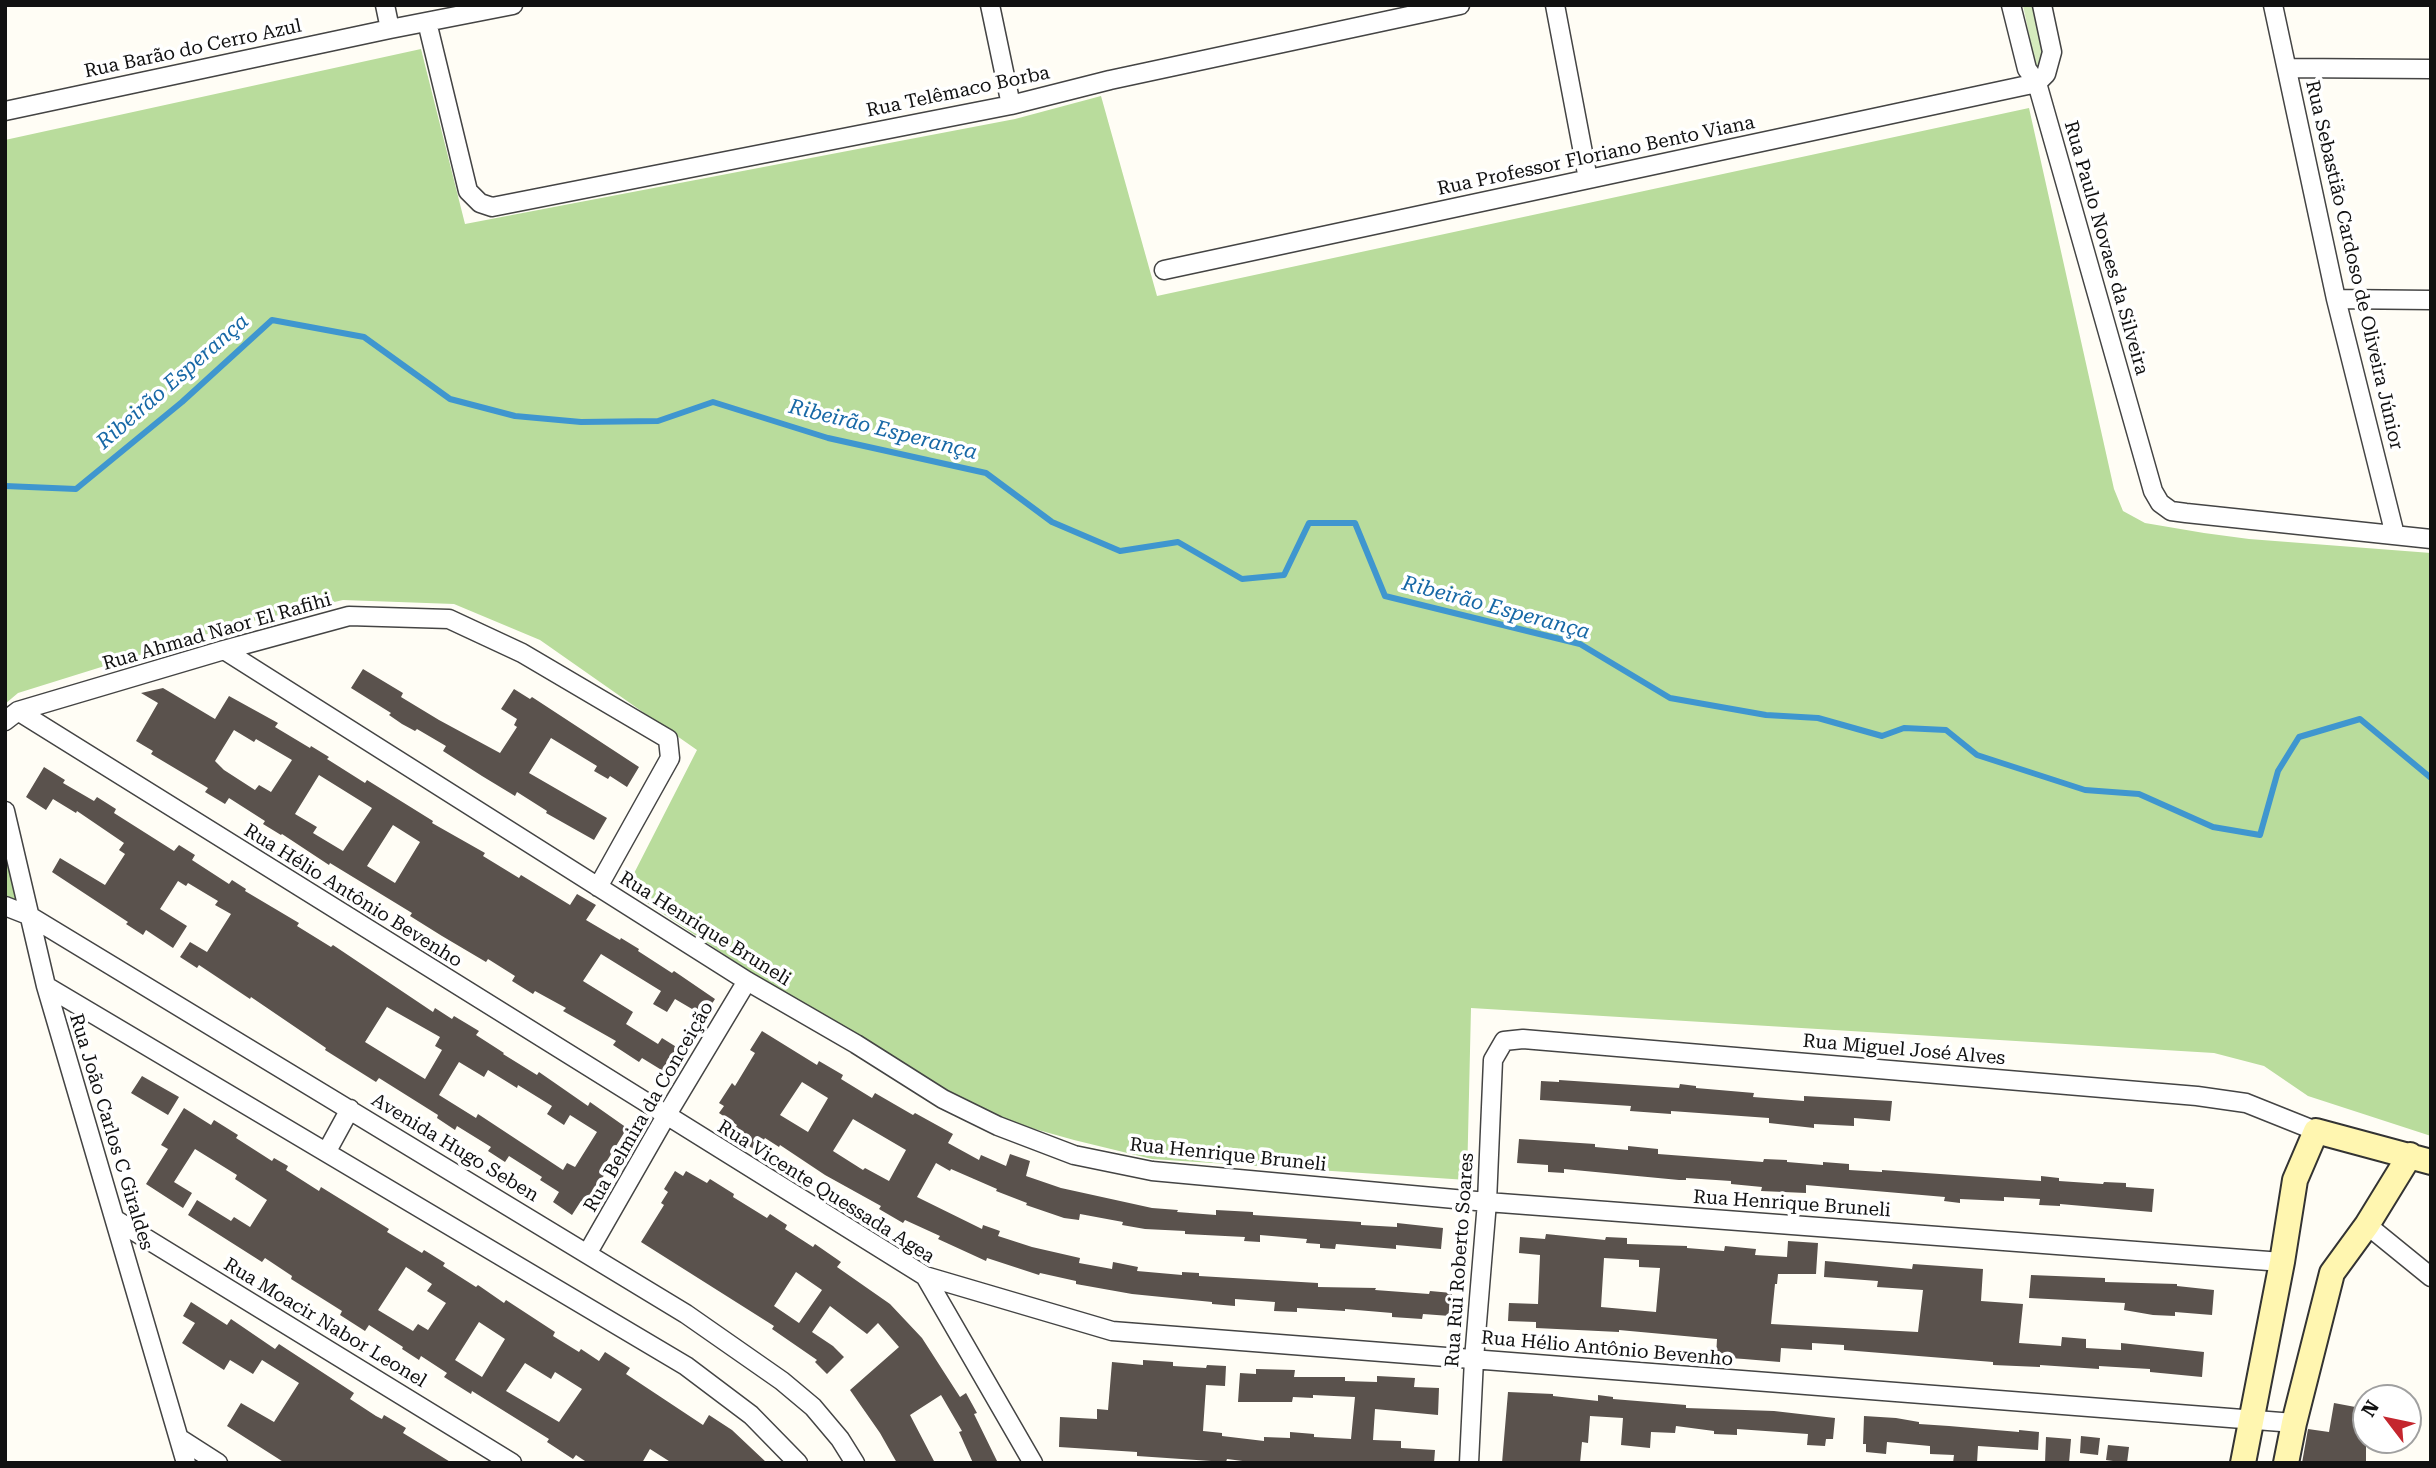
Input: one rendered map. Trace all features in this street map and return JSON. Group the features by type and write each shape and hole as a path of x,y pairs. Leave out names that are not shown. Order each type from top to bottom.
{"street":[{"path":"385,5 390,29"},
{"name":"Rua Barão do Cerro Azul","path":"5,111 513,5"},
{"path":"990,5 1011,105"},
{"name":"Rua Telêmaco Borba","path":"427,22 468,191 481,203 492,207 1011,105 1110,80 1460,5"},
{"path":"1555,5 1588,179"},
{"name":"Rua Paulo Novaes da Silveira","path":"2011,5 2027,69 2037,83 2153,491 2160,503 2171,511 2395,535"},
{"path":"2037,83 2046,74 2052,52 2042,5"},
{"name":"Rua Sebastião Cardoso de Oliveira Júnior","path":"2273,5 2336,299 2395,535"},
{"path":"2287,68 2431,69"},
{"name":"Rua Professor Floriano Bento Viana","path":"1164,270 2037,83"},
{"path":"2336,299 2431,300"},
{"path":"2395,535 2431,539"},
{"name":"Rua Ahmad Naor El Rafihi","path":"12,716 224,650 349,616 449,619 522,653 668,739 670,758 598,887"},
{"name":"Rua Henrique Bruneli","path":"224,650 747,981 856,1044 943,1099 998,1126 1074,1155 1152,1171 1487,1202 2282,1262"},
{"name":"Rua Hélio Antônio Bevenho","path":"12,716 666,1116"},
{"name":"Rua João Carlos C Giraldes","path":"5,811 46,986 186,1463"},
{"name":"Avenida Hugo Seben","path":"5,906 28,915 686,1314 782,1381 813,1407 840,1439 855,1463"},
{"name":"Rua Belmira da Conceição","path":"587,1254 747,981"},
{"path":"46,986 686,1366 751,1415 798,1463"},
{"name":"Rua Miguel José Alves","path":"1493,1060 1504,1041 1524,1039 2183,1094 2246,1102 2316,1131"},
{"name":"Rua Rui Roberto Soares","path":"1469,1463 1474,1359 1487,1202 1493,1060"},
{"path":"327,1152 350,1109"},
{"name":"Rua Vicente Quessada Agea","path":"666,1116 925,1276 1033,1463"},
{"path":"2243,1463 2295,1180 2316,1131 2421,1158 2332,1273 2286,1463"},
{"name":"Rua Moacir Nabor Leonel","path":"116,1220 512,1463"},
{"path":"2367,1225 2431,1277"},
{"name":"Rua Hélio Antônio Bevenho","path":"925,1276 1112,1331 2294,1423"},
{"path":"179,1438 218,1463"}],"green space":[{"path":"2023,5 2037,5 2051,65 2044,71 2037,67 2034,60"},
{"path":"421,49 465,224 1015,119 1101,96 1157,296 2029,108 2114,489 2123,511 2145,523 2204,533 2431,553 2431,1136 2308,1096 2264,1066 2214,1053 1471,1008 1467,1180 1152,1159 999,1119 758,977 626,889 697,750 540,640 454,604 343,600 236,625 18,693 5,704 5,140"},
{"path":"5,848 19,901 5,895"}],"building":[{"path":"363,669 403,693 401,697 500,753 517,727 514,725 517,719 501,709 514,689 530,699 532,697 639,767 627,787 610,776 608,779 594,771 597,766 551,738 529,773 607,818 594,840 546,813 547,811 517,792 515,796 482,776 443,751 446,746 417,729 415,731 402,724 389,715 391,713 351,688"},
{"path":"163,688 215,719 229,696 278,723 275,727 310,748 311,746 365,783 367,780 433,821 432,823 485,853 483,856 519,878 521,875 570,905 577,894 596,905 586,920 639,949 638,951 715,999 704,1016 675,999 667,1012 653,1004 661,991 601,954 583,981 633,1012 626,1024 658,1044 662,1038 678,1048 674,1054 678,1057 668,1074 642,1058 639,1062 613,1045 616,1041 563,1011 566,1008 535,991 533,994 512,981 515,976 488,959 486,962 442,936 410,916 412,913 263,824 265,821 229,798 225,804 205,792 208,788 151,754 153,751 136,741 158,703 141,693","holes":["234,730 254,742 256,739 292,760 271,792 259,785 255,790 215,761","319,775 372,808 343,851 313,833 317,827 295,814","393,825 420,842 395,883 367,866"]},
{"path":"44,767 65,780 63,783 94,801 97,797 116,809 114,813 174,851 179,845 195,855 192,860 229,884 232,880 246,889 245,891 299,923 297,926 331,947 333,945 433,1012 435,1008 479,1031 476,1035 503,1054 537,1075 539,1072 588,1106 590,1102 627,1128 602,1169 606,1172 586,1205 581,1201 572,1215 553,1202 559,1192 540,1180 542,1177 509,1156 505,1162 488,1151 491,1147 457,1126 455,1130 437,1118 438,1115 379,1078 376,1082 325,1050 326,1048 251,997 250,999 199,965 197,968 180,957 190,942 207,952 231,914 215,905 218,901 188,883 186,886 178,881 160,909 187,926 173,948 146,930 143,935 126,924 128,922 52,872 60,858 105,885 125,854 119,850 124,843 77,811 76,813 53,799 46,810 26,797","holes":["387,1007 440,1037 435,1046 442,1050 425,1079 365,1042","459,1062 484,1077 488,1070 517,1088 518,1085 552,1106 547,1114 564,1125 570,1115 597,1132 575,1167 567,1163 563,1170 478,1114 476,1118 439,1095"]},
{"path":"762,1031 817,1065 819,1061 843,1075 841,1079 872,1098 875,1093 953,1134 948,1143 979,1160 981,1155 1006,1166 1010,1154 1030,1161 1026,1176 1061,1188 1152,1208 1178,1210 1177,1212 1216,1215 1216,1210 1253,1212 1253,1215 1361,1222 1361,1225 1397,1227 1397,1223 1443,1228 1441,1249 1396,1245 1396,1249 1336,1244 1335,1249 1320,1248 1320,1244 1306,1243 1307,1239 1260,1235 1260,1242 1244,1241 1245,1237 1145,1229 1080,1214 1079,1220 1064,1218 1026,1205 1027,1203 936,1163 917,1197 982,1229 983,1225 1000,1231 998,1236 1080,1258 1079,1263 1112,1269 1113,1262 1138,1267 1137,1271 1182,1275 1182,1272 1199,1273 1199,1276 1318,1283 1318,1287 1452,1293 1450,1316 1423,1314 1422,1319 1392,1317 1392,1313 1345,1309 1297,1308 1297,1312 1274,1311 1275,1302 1235,1299 1235,1306 1212,1304 1076,1284 1076,1281 1040,1273 1039,1275 987,1258 986,1261 938,1239 940,1236 905,1220 903,1223 879,1209 881,1206 825,1175 780,1145 779,1147 765,1138 757,1151 731,1135 737,1125 719,1113 724,1106 719,1103 732,1083 735,1086 755,1053 750,1050","holes":["802,1082 828,1098 808,1132 780,1115","853,1119 906,1150 889,1181 865,1168 863,1170 833,1151"]},
{"path":"142,1076 179,1097 168,1115 131,1093"},
{"path":"1541,1081 1679,1088 1680,1084 1754,1093 1753,1097 1804,1101 1804,1096 1892,1101 1890,1121 1854,1118 1854,1126 1814,1124 1814,1128 1769,1123 1769,1118 1630,1111 1631,1106 1540,1100"},
{"path":"184,1108 211,1125 214,1120 272,1161 274,1158 288,1166 286,1170 319,1191 321,1187 389,1229 387,1232 445,1263 443,1266 476,1287 478,1285 504,1303 506,1300 555,1332 553,1336 579,1352 581,1349 599,1361 605,1352 630,1368 626,1374 703,1425 709,1415 732,1430 767,1463 672,1463 650,1449 642,1463 588,1463 576,1455 573,1459 547,1442 549,1439 472,1391 471,1394 444,1377 447,1373 421,1356 419,1360 369,1325 365,1331 340,1315 342,1311 291,1279 292,1276 265,1258 262,1262 188,1215 197,1200 231,1221 234,1217 250,1227 267,1200 235,1179 237,1175 195,1149 174,1182 192,1193 183,1208 146,1184 168,1149 161,1145","holes":["406,1267 432,1284 427,1291 446,1303 428,1330 418,1324 413,1331 378,1310","479,1322 505,1339 482,1377 455,1360","525,1363 551,1379 555,1372 582,1389 559,1422 506,1391"]},
{"path":"1519,1139 1595,1144 1595,1147 1628,1150 1628,1146 1658,1149 1658,1154 1763,1162 1764,1159 1823,1165 1823,1162 1849,1164 1849,1170 2041,1181 2041,1176 2059,1178 2059,1181 2126,1183 2126,1187 2154,1189 2152,1212 2060,1204 2039,1205 2040,1199 1960,1199 1960,1203 1944,1201 1945,1197 1806,1185 1806,1193 1761,1191 1762,1187 1731,1184 1731,1181 1686,1178 1679,1180 1564,1169 1564,1173 1548,1172 1548,1165 1517,1163"},
{"path":"675,1171 683,1176 686,1171 707,1183 710,1179 734,1194 733,1197 767,1218 770,1214 787,1225 785,1229 813,1247 815,1244 841,1262 837,1267 890,1304 922,1338 960,1397 966,1393 998,1463 973,1463 959,1432 962,1431 941,1395 910,1415 935,1463 897,1463 850,1390 899,1347 878,1323 867,1334 830,1306 812,1332 844,1357 827,1374 815,1362 817,1360 772,1329 774,1326 641,1242 664,1205 661,1203 668,1192 664,1189","holes":["796,1272 822,1290 799,1323 774,1306"]},
{"path":"1546,1234 1605,1240 1606,1237 1627,1238 1627,1244 1687,1246 1724,1251 1725,1246 1756,1249 1755,1255 1787,1257 1788,1241 1818,1243 1816,1274 1778,1274 1771,1324 1918,1332 1923,1290 1877,1287 1878,1281 1824,1277 1825,1261 1912,1269 1913,1264 1983,1269 1981,1301 2023,1304 2019,1343 2061,1346 2062,1337 2086,1339 2086,1348 2121,1350 2121,1343 2204,1352 2202,1377 2150,1372 2150,1369 2099,1366 2099,1369 1993,1365 1993,1362 1844,1350 1844,1345 1812,1343 1812,1350 1781,1348 1780,1362 1716,1357 1717,1339 1619,1330 1536,1328 1536,1322 1508,1321 1509,1303 1538,1304 1540,1255 1519,1253 1520,1237 1545,1239","holes":["1604,1258 1639,1260 1639,1267 1660,1268 1656,1312 1601,1307"]},
{"path":"2031,1275 2105,1278 2105,1282 2177,1284 2214,1290 2212,1315 2175,1312 2175,1316 2153,1315 2124,1310 2125,1303 2029,1298"},
{"path":"191,1302 227,1325 231,1319 275,1349 279,1344 354,1393 350,1399 376,1416 382,1419 384,1415 406,1428 403,1433 452,1463 285,1463 227,1426 241,1403 274,1422 299,1383 262,1360 253,1374 230,1360 224,1370 182,1343 195,1323 183,1316"},
{"path":"1143,1360 1173,1362 1173,1366 1226,1366 1225,1386 1206,1385 1203,1431 1264,1441 1264,1437 1290,1438 1290,1432 1314,1434 1314,1437 1351,1439 1355,1397 1313,1395 1313,1398 1293,1397 1292,1402 1238,1402 1240,1373 1256,1374 1256,1369 1295,1370 1294,1377 1345,1377 1345,1381 1377,1382 1377,1376 1415,1378 1414,1387 1439,1388 1438,1415 1375,1409 1373,1440 1401,1441 1401,1448 1435,1450 1434,1463 1258,1463 1227,1459 1226,1462 1059,1447 1060,1417 1097,1419 1097,1409 1108,1410 1112,1362 1143,1365"},
{"path":"1508,1392 1553,1394 1598,1401 1598,1395 1613,1399 1686,1405 1686,1408 1774,1411 1835,1418 1833,1439 1826,1439 1825,1446 1807,1445 1808,1434 1737,1429 1737,1435 1714,1434 1714,1431 1676,1426 1675,1433 1651,1432 1650,1448 1621,1445 1623,1418 1590,1416 1588,1443 1582,1442 1580,1463 1502,1463"},
{"path":"2334,1403 2352,1406 2352,1454 2366,1454 2366,1463 2302,1463 2308,1429 2329,1432"},
{"path":"1864,1416 1896,1418 1919,1424 2039,1432 2038,1450 1978,1446 1977,1463 1953,1463 1954,1455 1930,1454 1930,1446 1887,1442 1886,1454 1866,1452 1866,1444 1863,1444"},
{"path":"2081,1436 2100,1438 2098,1455 2080,1453"},
{"path":"2046,1437 2071,1439 2069,1463 2045,1463"},
{"path":"2108,1445 2129,1447 2127,1463 2106,1460"}],"waterway":[{"name":"Ribeirão Esperança","path":"5,486 76,489 182,402 272,320 364,337 450,399 515,416 581,422 658,421 713,402 828,438 986,473 1052,522 1120,551 1178,542 1242,579 1284,575 1309,523 1355,523 1385,596 1580,644 1670,698 1766,715 1818,718 1882,736 1904,728 1946,730 1977,755 2085,790 2139,794 2213,827 2260,835 2278,771 2299,737 2360,719 2431,778"}]}
